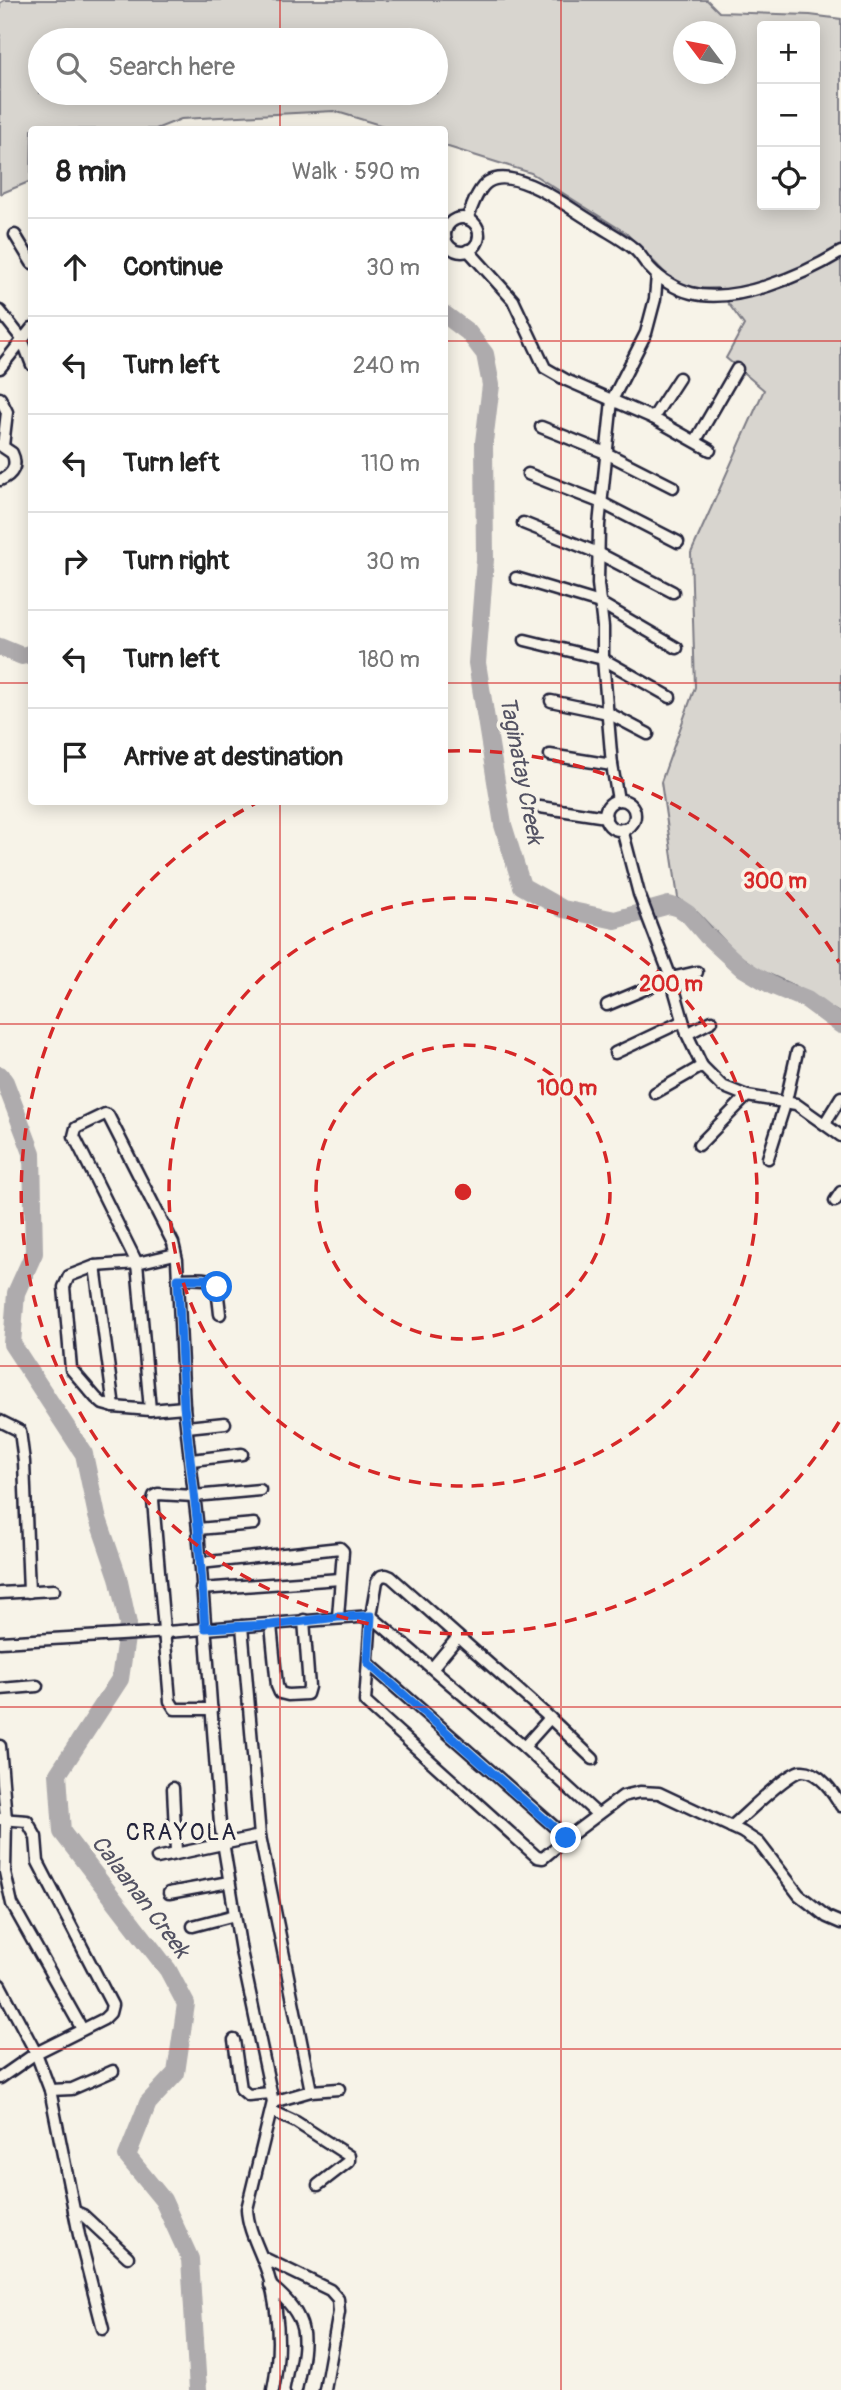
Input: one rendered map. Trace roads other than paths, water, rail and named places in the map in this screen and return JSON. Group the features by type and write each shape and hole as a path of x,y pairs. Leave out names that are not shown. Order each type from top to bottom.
{"street":[{"path":"467,219 480,191 489,181 500,178 513,180 545,192 623,241 635,249 657,275 677,288 724,296 801,273 841,252"},
{"path":"448,222 457,218 467,219 475,223 478,236 476,244 468,250 457,251 448,245"},
{"path":"15,235 28,257"},
{"path":"468,250 513,300 545,368 653,418 710,450"},
{"path":"618,800 612,765 603,659 598,553 612,400 646,333 655,299 657,275"},
{"path":"0,311 22,339 28,355"},
{"path":"0,368 28,332"},
{"path":"696,440 737,369"},
{"path":"653,418 679,378"},
{"path":"0,480 11,474 15,463 12,453 1,445 7,412 1,404"},
{"path":"541,427 606,453 673,487"},
{"path":"528,474 602,503 678,542"},
{"path":"523,523 598,553 673,592"},
{"path":"516,578 600,603 677,648"},
{"path":"525,640 603,659 670,697"},
{"path":"551,701 608,713 648,734"},
{"path":"550,755 612,765"},
{"path":"618,800 627,801 635,812 631,825 622,830 613,828 606,817 607,808 618,800"},
{"path":"540,807 606,817"},
{"path":"622,830 639,894 671,978 687,1034 702,1066 722,1086 747,1096 796,1104 841,1136"},
{"path":"607,1005 671,978 697,972"},
{"path":"615,1053 683,1021"},
{"path":"687,1034 712,1021"},
{"path":"768,1157 786,1101 797,1052"},
{"path":"655,1093 702,1066"},
{"path":"699,1145 747,1096"},
{"path":"825,1123 841,1097"},
{"path":"150,1409 137,1263 74,1136 76,1128 102,1115 108,1115 173,1243 175,1254 184,1406 198,1528 222,1844 272,2102 247,2209 249,2226 262,2257 276,2314 278,2344 273,2390"},
{"path":"175,1254 137,1263 95,1266 69,1276 64,1287 71,1369 96,1398 103,1404 114,1407 150,1409 184,1406"},
{"path":"95,1266 114,1407"},
{"path":"178,1279 213,1281 217,1287 219,1314"},
{"path":"0,1422 20,1431 24,1462 29,1592"},
{"path":"187,1427 225,1423"},
{"path":"192,1460 242,1454"},
{"path":"212,1709 181,1710 172,1706 159,1633 153,1500 158,1494 194,1496 260,1490"},
{"path":"198,1528 254,1524"},
{"path":"200,1563 338,1547 343,1551 338,1617"},
{"path":"593,1759 386,1574 377,1581 371,1616 364,1698 366,1705 537,1857 543,1858 623,1796 659,1793 759,1843 799,1895 841,1923"},
{"path":"201,1589 340,1579"},
{"path":"0,1593 54,1590"},
{"path":"0,1642 159,1633 371,1616 433,1667 597,1814"},
{"path":"271,1625 280,1693 307,1693 309,1686 304,1620"},
{"path":"242,1626 260,1836 311,2091"},
{"path":"433,1667 458,1637"},
{"path":"368,1663 566,1838"},
{"path":"0,1689 37,1686"},
{"path":"524,1747 550,1718"},
{"path":"0,1746 5,1872 12,1904 82,2029"},
{"path":"730,1827 793,1774 801,1771 819,1778 833,1791 841,1806"},
{"path":"173,1788 176,1852"},
{"path":"0,2078 36,2053 104,2019 112,2005 38,1862 33,1828 27,1821 3,1819"},
{"path":"157,1858 260,1836"},
{"path":"169,1893 229,1882"},
{"path":"193,1926 235,1915"},
{"path":"0,1985 36,2053 50,2090 74,2211 103,2329"},
{"path":"234,2040 241,2090 248,2095 272,2102 296,2122 349,2156 349,2161 318,2185"},
{"path":"50,2090 72,2089 114,2071"},
{"path":"272,2102 311,2091 339,2089"},
{"path":"74,2211 83,2215 128,2257"},
{"path":"262,2257 330,2290 338,2299 339,2312 325,2390"},
{"path":"270,2285 287,2299 300,2316 304,2333 296,2390"}],"waterway":[{"name":"Taginatay Creek","path":"448,317 468,332 485,354 491,385 484,442 485,559 477,663 503,825 522,886 563,909 615,920 669,905 679,908 741,967 773,986 807,1000 841,1025"},
{"name":"Taginatay Creek","path":"0,647 22,656 28,654"},
{"name":"Calaanan Creek","path":"0,1075 32,1153 34,1253 16,1293 12,1344 84,1454 97,1516 118,1577 128,1624 120,1679 58,1774 62,1832 168,1970 186,2004 176,2073 148,2103 127,2156 163,2200 190,2259 198,2390"}],"district":[{"name":"CRAYOLA","path":"182,1832"}]}
